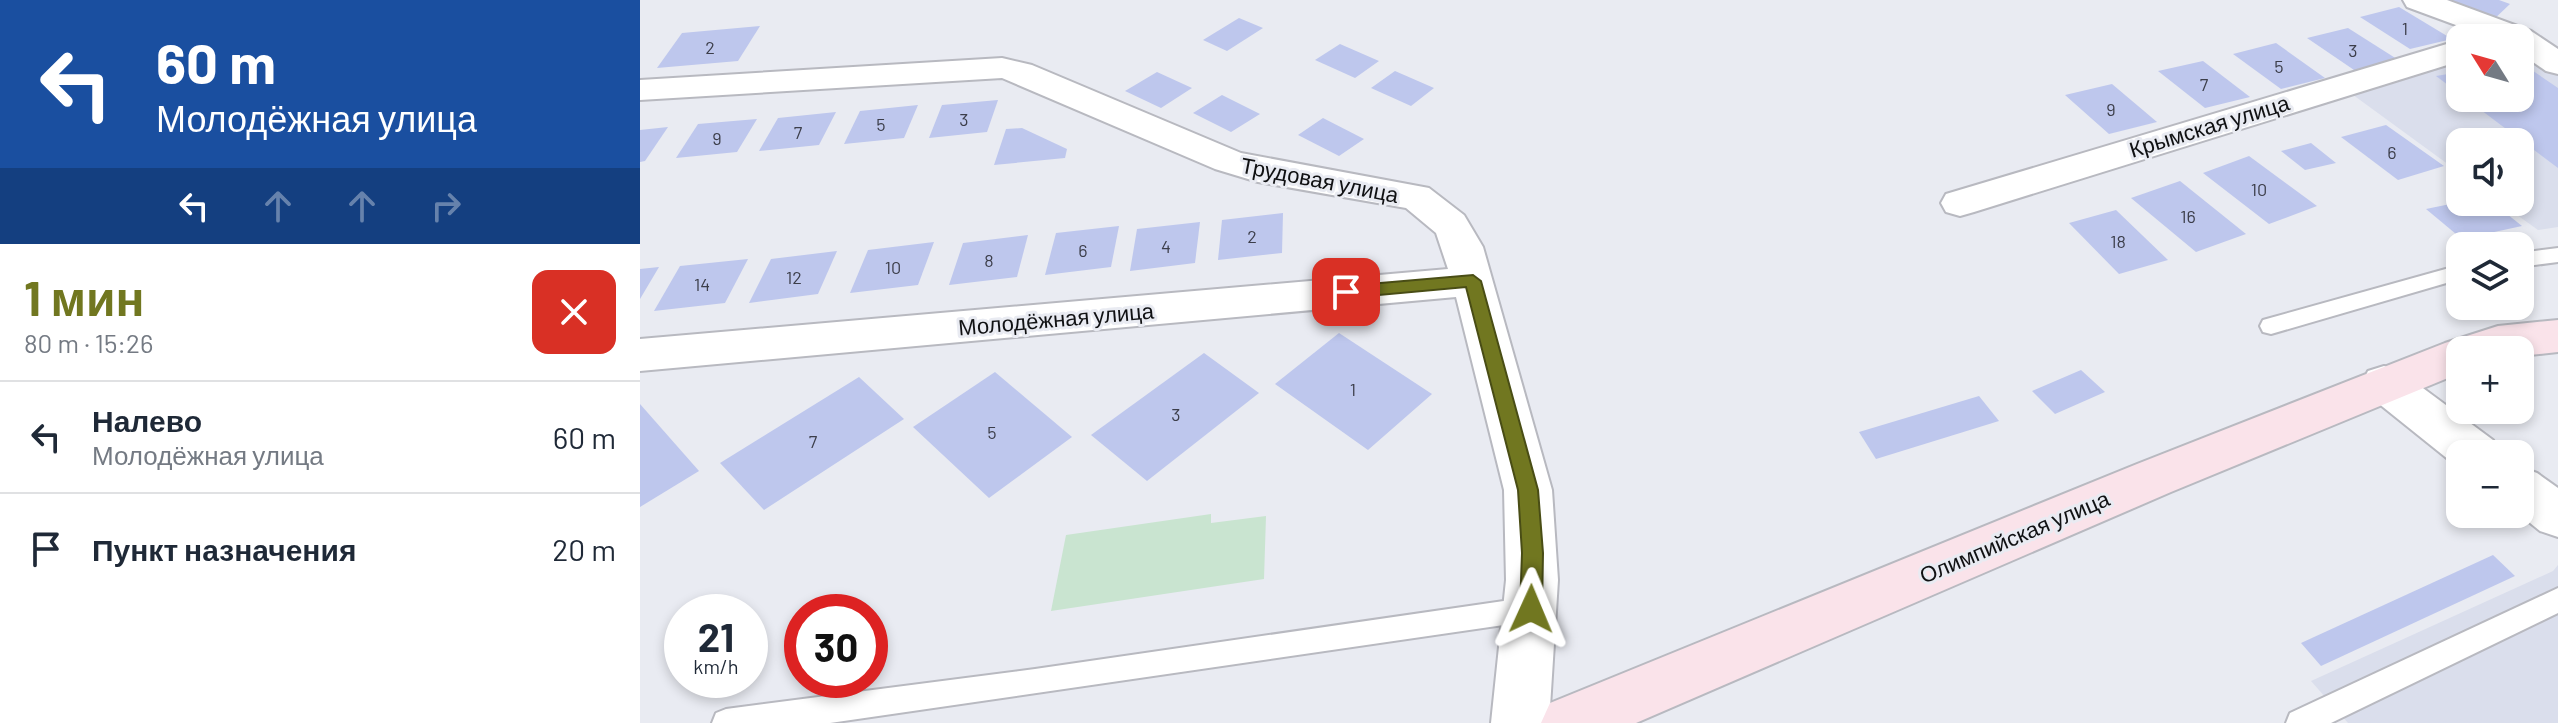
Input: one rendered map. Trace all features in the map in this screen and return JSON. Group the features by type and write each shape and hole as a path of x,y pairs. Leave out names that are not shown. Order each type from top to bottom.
{"street":[{"path":"2418,0 2480,24"},
{"path":"2534,49 2558,64"},
{"name":"Крымская улица","path":"1960,203 2446,54"},
{"name":"Трудовая улица","path":"640,90 969,67 1002,68 1020,72 1228,161 1277,174 1416,197 1431,206 1459,236 1528,490 1532,553 1531,609 1520,723"},
{"name":"Молодёжная улица","path":"640,355 1473,281"},
{"path":"2534,338 2558,336"},
{"name":"Олимпийская улица","path":"1570,723 2384,383 2446,360"},
{"path":"2384,383 2458,440"},
{"path":"2534,498 2558,516"}],"lane":[{"path":"2534,258 2558,255"},
{"path":"2271,326 2446,275"},
{"path":"2300,723 2558,600"},
{"path":"726,723 1019,684 1531,609"}],"shaded area":[{"path":"2534,42 2558,58 2558,227 2538,230 2518,216 2534,216 2534,128 2446,128 2446,163 2334,81 2446,46 2446,112 2534,112"},
{"path":"2558,565 2558,723 2348,723 2311,681 2553,571"}],"green space":[{"path":"1211,514 1211,523 1266,516 1264,579 1051,611 1066,535"}],"building":[{"path":"2442,0 2499,0 2510,4 2491,22"},
{"path":"2399,7 2446,35 2446,40 2410,49 2360,17"},
{"path":"1239,18 1263,28 1227,51 1203,40"},
{"path":"760,26 738,61 657,68 682,33"},
{"path":"2348,28 2400,61 2357,72 2307,38"},
{"path":"2276,43 2325,78 2281,89 2233,54"},
{"path":"1340,44 1379,61 1355,78 1315,60"},
{"path":"2203,61 2250,97 2205,108 2158,71"},
{"path":"1395,71 1434,88 1411,106 1371,88"},
{"path":"1157,72 1192,88 1161,108 1125,91"},
{"path":"2534,72 2558,88 2558,168 2534,150 2534,128 2505,128 2484,112 2534,112"},
{"path":"2446,74 2446,84 2436,76"},
{"path":"2112,84 2157,122 2109,134 2065,95"},
{"path":"1222,95 1260,114 1231,132 1193,113"},
{"path":"998,100 987,132 929,138 942,105"},
{"path":"918,105 904,138 844,144 860,111"},
{"path":"836,112 819,145 759,151 778,118"},
{"path":"1323,118 1364,139 1339,156 1298,135"},
{"path":"757,119 737,152 676,158 698,124"},
{"path":"2386,125 2444,166 2398,180 2341,137"},
{"path":"668,127 645,161 640,162 640,130"},
{"path":"1022,128 1067,149 1065,158 994,165 1006,129"},
{"path":"2311,143 2336,163 2305,170 2281,151"},
{"path":"2249,156 2317,206 2269,224 2203,173"},
{"path":"2180,181 2246,234 2196,252 2131,198"},
{"path":"2446,205 2446,216 2510,216 2522,226 2494,232 2454,232 2426,209"},
{"path":"2116,210 2168,260 2119,274 2069,223"},
{"path":"1283,213 1282,253 1218,260 1222,220"},
{"path":"1200,222 1195,263 1130,271 1137,229"},
{"path":"1119,226 1111,267 1045,275 1056,233"},
{"path":"1028,235 1017,277 949,285 963,243"},
{"path":"934,242 918,285 850,293 868,250"},
{"path":"837,251 818,294 749,303 771,259"},
{"path":"748,259 725,303 654,311 680,266"},
{"path":"659,267 640,299 640,269"},
{"path":"1339,333 1432,394 1368,450 1275,384"},
{"path":"1204,353 1259,393 1147,481 1091,435"},
{"path":"2081,370 2105,392 2055,414 2032,391"},
{"path":"995,372 1072,437 989,498 913,427"},
{"path":"859,377 904,419 764,510 720,463"},
{"path":"1979,396 1999,421 1876,459 1859,432"},
{"path":"640,404 699,471 640,507"},
{"path":"2493,555 2515,576 2321,666 2301,643"}],"route":[{"path":"1346,292 1473,281 1528,490 1532,553 1531,609"}]}
